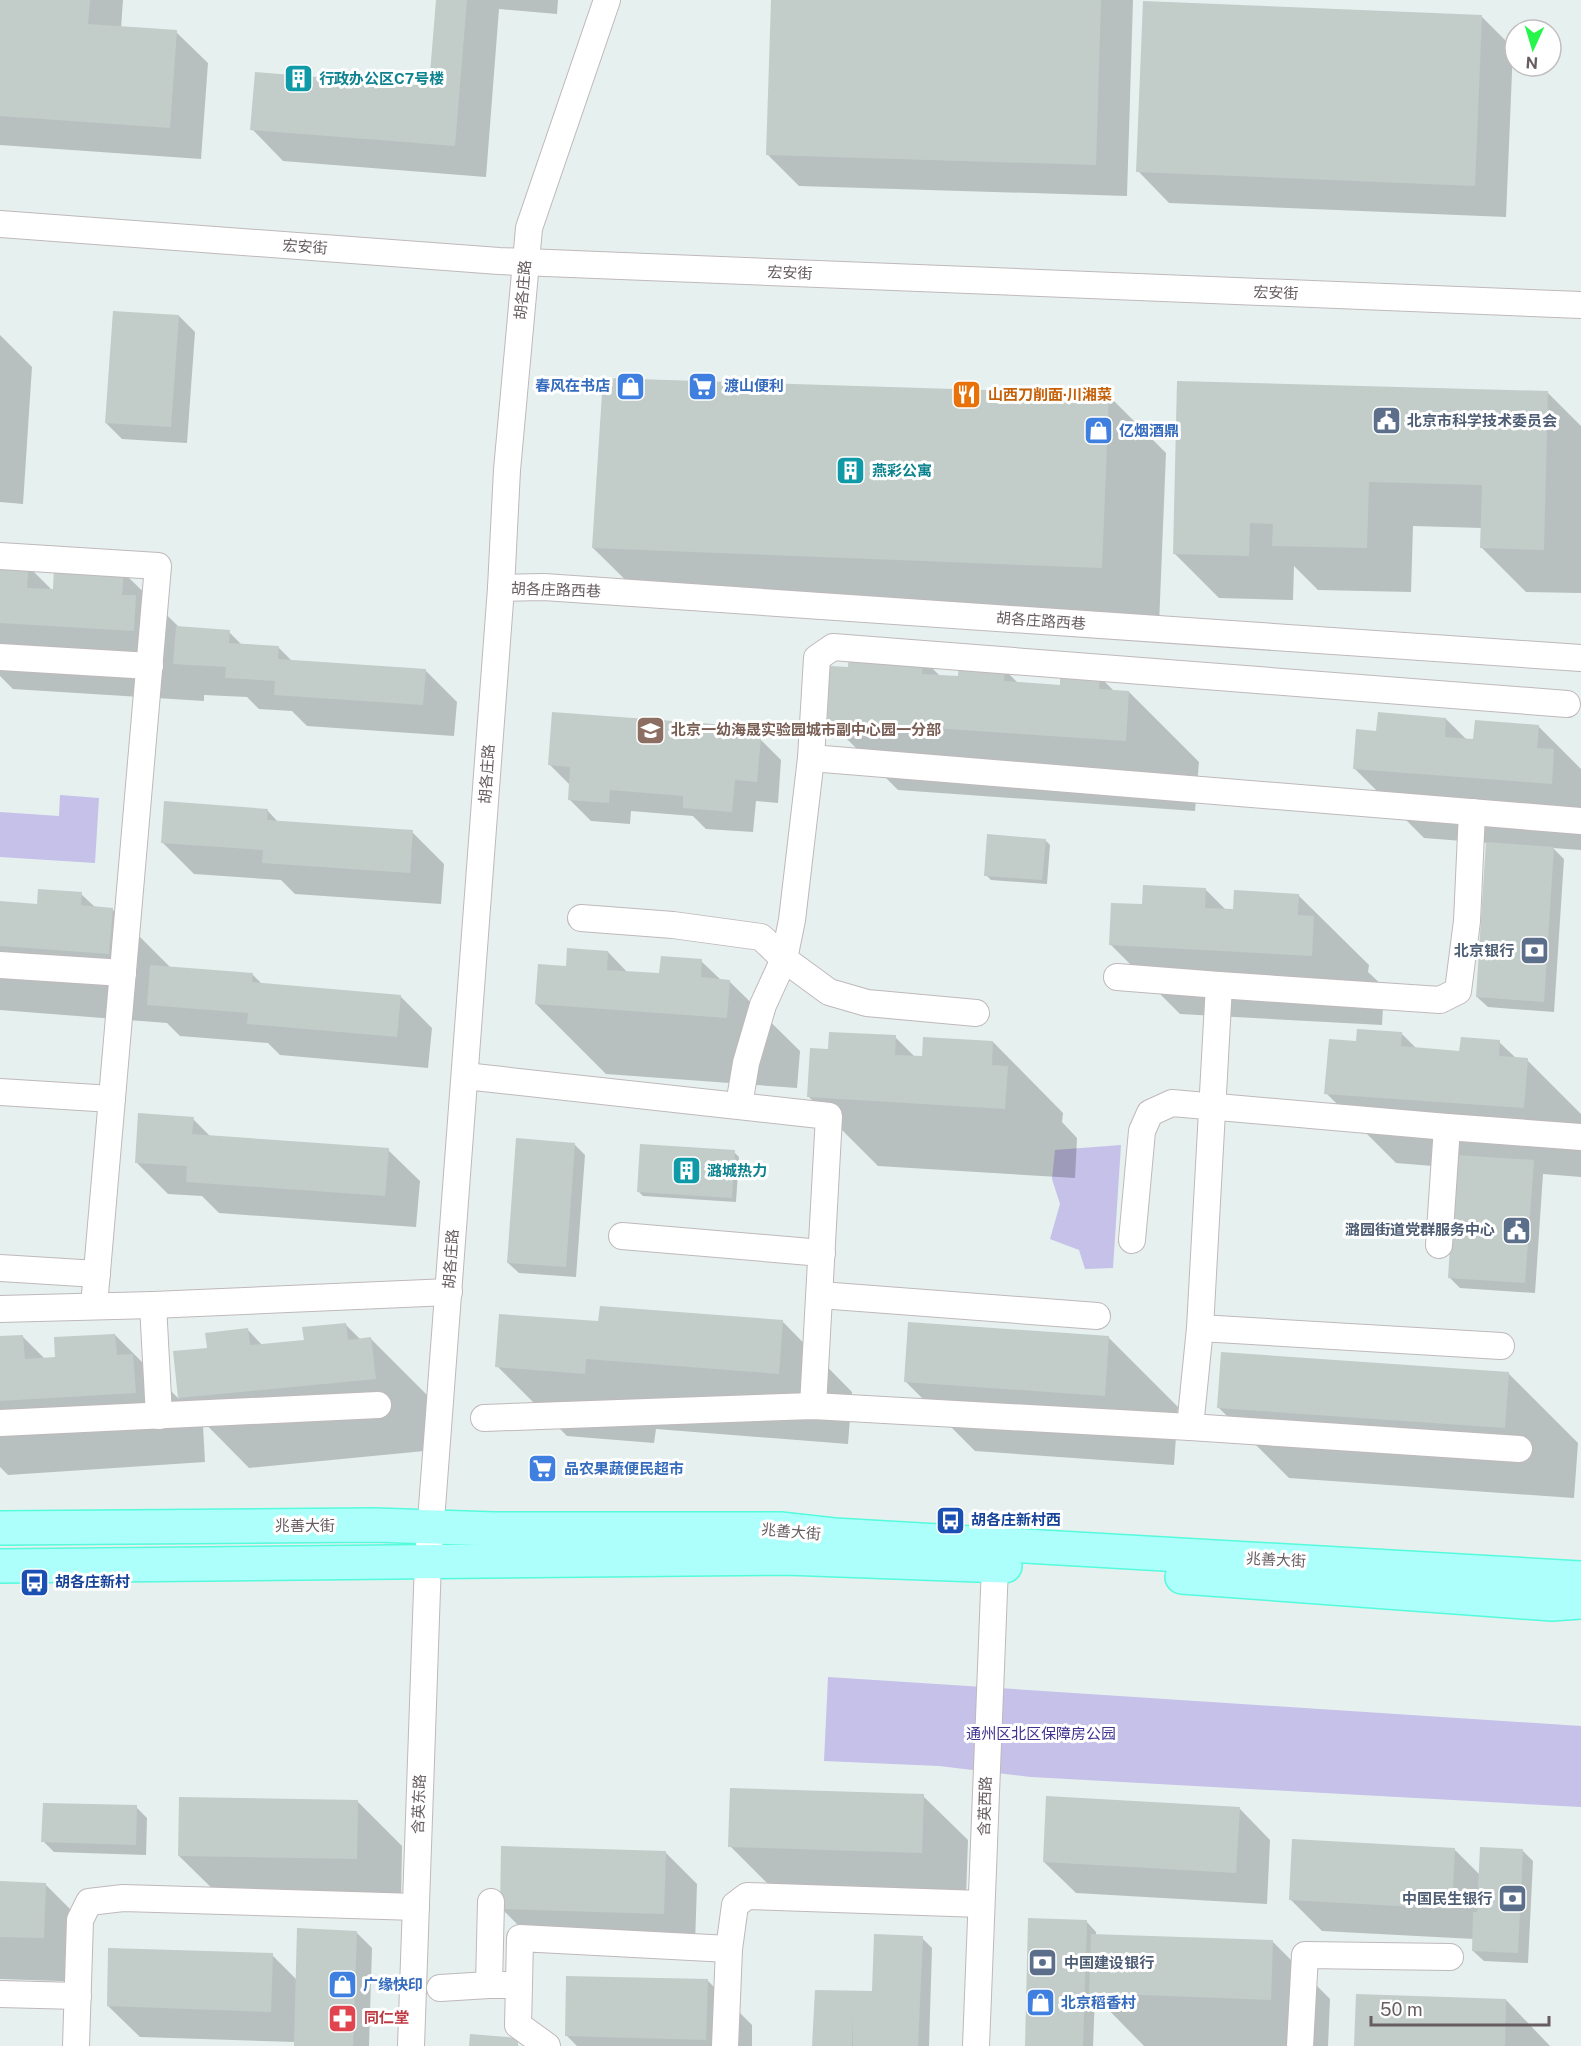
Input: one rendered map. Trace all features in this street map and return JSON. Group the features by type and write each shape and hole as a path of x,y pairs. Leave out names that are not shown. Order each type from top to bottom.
{"main road":[{"name":"兆善大街","path":"0,1528 374,1525 780,1529 834,1535 1581,1578"},
{"name":"兆善大街","path":"0,1566 786,1558 1046,1567 1552,1604 1581,1602"}],"street":[{"name":"胡各庄路","path":"428,1561 501,588 507,470 529,228 607,0"},
{"name":"宏安街","path":"0,224 526,262 1581,305"},
{"path":"0,556 158,566 94,1306"},
{"name":"胡各庄路西巷","path":"501,588 568,589 1581,658"},
{"path":"739,1105 746,1063 763,1005 784,959 792,920 811,758 818,658 833,647 1567,705"},
{"path":"0,657 150,666"},
{"path":"811,758 1581,821"},
{"path":"1117,977 1440,1000 1458,991 1467,921 1472,812"},
{"path":"581,918 673,925 761,937 784,959 829,992 867,1004 976,1014"},
{"path":"0,965 123,973"},
{"path":"1190,1427 1200,1328 1219,985"},
{"path":"465,1076 829,1116 813,1406"},
{"path":"0,1092 112,1100"},
{"path":"1132,1240 1142,1131 1150,1113 1172,1103 1581,1137"},
{"path":"1439,1245 1448,1127"},
{"path":"622,1236 822,1252"},
{"path":"0,1268 97,1274"},
{"path":"0,1309 449,1292"},
{"path":"820,1295 1098,1316"},
{"path":"153,1305 159,1416"},
{"path":"1200,1328 1501,1346"},
{"path":"0,1423 378,1405"},
{"path":"484,1418 813,1406 1190,1427 1519,1449"},
{"name":"含英东路","path":"411,2046 428,1561"},
{"name":"含英西路","path":"976,2046 995,1566"},
{"path":"724,2046 729,1949 735,1905 747,1896 981,1904"},
{"path":"76,2046 80,1920 89,1902 123,1898 416,1907"},
{"path":"489,1984 491,1902"},
{"path":"548,2046 518,2025 520,1938 729,1949"},
{"path":"1300,2046 1305,1955 1450,1957"},
{"path":"440,1988 489,1984 519,1985"},
{"path":"0,1994 78,1996"}],"green space":[{"path":"60,795 99,798 95,863 0,857 0,812 59,816"},
{"path":"1121,1145 1113,1268 1085,1269 1079,1250 1050,1239 1060,1204 1052,1179 1055,1150"},
{"name":"通州区北区保障房公园","path":"828,1677 1581,1726 1581,1807 1031,1777 939,1766 824,1761"}],"building":[{"path":"0,0 90,0 88,24 177,30 170,128 0,116"},
{"name":"行政办公区C7号楼","path":"436,0 467,0 455,146 250,130 255,72 429,86"},
{"path":"771,0 1101,0 1096,165 766,155"},
{"path":"1143,1 1482,15 1475,186 1136,172"},
{"path":"113,311 179,315 171,427 105,423"},
{"name":"燕彩公寓","path":"603,378 1109,394 1102,568 592,548"},
{"path":"1177,381 1548,391 1544,550 1480,548 1482,485 1369,482 1367,548 1272,546 1273,524 1250,523 1249,556 1173,554"},
{"path":"0,563 29,564 27,588 53,589 54,566 124,570 122,595 136,595 134,631 0,623"},
{"path":"176,626 230,630 229,643 279,646 278,659 426,669 423,705 274,695 275,681 225,678 226,667 173,664"},
{"path":"849,652 923,657 922,674 958,676 959,664 1005,667 1004,681 1060,685 1060,672 1100,675 1099,689 1129,691 1126,741 827,721 830,666 848,667"},
{"path":"552,712 741,726 741,736 761,737 757,782 735,780 732,812 683,808 683,796 610,790 609,803 568,800 570,767 548,765"},
{"path":"1378,712 1446,718 1445,737 1473,739 1475,720 1539,725 1537,748 1554,749 1552,784 1353,769 1356,729 1376,731"},
{"path":"164,801 268,809 267,820 413,830 410,873 262,863 263,850 161,843"},
{"path":"987,834 1046,839 1042,880 984,876"},
{"path":"1486,842 1554,847 1544,1002 1476,997"},
{"path":"1143,885 1206,888 1205,908 1233,909 1234,890 1299,894 1298,915 1314,916 1312,956 1109,945 1111,903 1142,904"},
{"path":"38,889 82,892 81,905 113,908 109,954 0,946 0,901 37,904"},
{"path":"567,948 608,951 607,970 659,973 661,956 702,959 701,977 730,980 727,1018 535,1004 538,964 566,966"},
{"path":"150,965 253,973 252,982 401,995 397,1037 247,1024 248,1013 147,1005"},
{"path":"1357,1029 1402,1032 1401,1046 1459,1051 1461,1037 1500,1040 1499,1056 1528,1058 1524,1108 1324,1094 1329,1039 1356,1041"},
{"path":"829,1032 896,1035 895,1055 922,1056 923,1037 993,1041 992,1065 1008,1066 1005,1109 807,1097 810,1048 828,1049"},
{"path":"138,1113 194,1117 192,1134 389,1148 385,1196 186,1182 187,1166 135,1163"},
{"path":"516,1138 575,1143 566,1267 507,1263"},
{"name":"潞城热力","path":"640,1144 735,1150 732,1198 637,1192"},
{"path":"1456,1155 1534,1160 1525,1283 1448,1278"},
{"path":"600,1306 783,1320 779,1374 586,1359 585,1374 495,1367 499,1314 598,1321"},
{"path":"908,1322 1109,1336 1105,1396 904,1382"},
{"path":"346,1323 348,1340 371,1337 376,1379 178,1398 173,1351 207,1348 205,1333 248,1328 250,1345 304,1340 302,1327"},
{"path":"115,1334 117,1355 133,1354 136,1393 0,1401 0,1336 23,1335 25,1359 55,1357 54,1337"},
{"path":"1221,1352 1509,1372 1505,1428 1217,1408"},
{"path":"730,1788 924,1794 922,1853 728,1847"},
{"path":"1046,1796 1240,1807 1236,1873 1043,1862"},
{"path":"179,1797 358,1800 357,1859 178,1856"},
{"path":"43,1803 137,1805 136,1845 41,1842"},
{"path":"1292,1839 1455,1848 1452,1909 1289,1900"},
{"path":"501,1846 666,1851 664,1914 500,1909"},
{"path":"1480,1847 1523,1849 1518,1953 1472,1951 1473,1912 1477,1912"},
{"path":"0,1881 46,1883 44,1938 0,1937"},
{"path":"1028,1918 1087,1920 1083,2046 1025,2046"},
{"path":"297,1928 357,1931 353,2046 294,2046"},
{"path":"874,1934 923,1936 918,2046 853,2046 853,2016 852,2046 812,2046 815,1990 872,1991"},
{"path":"1091,1934 1273,1940 1271,2000 1089,1993"},
{"path":"108,1948 273,1953 271,2012 107,2006"},
{"path":"566,1976 708,1979 706,2040 565,2036"},
{"path":"1356,1994 1506,1999 1505,2046 1354,2046"},
{"path":"470,2034 518,2038 518,2046 469,2046"}],"place":[{"name":"行政办公区C7号楼","path":"298,79"},
{"name":"春风在书店","path":"631,386"},
{"name":"渡山便利","path":"703,386"},
{"name":"山西刀削面·川湘菜","path":"967,395"},
{"name":"北京市科学技术委员会","path":"1386,421"},
{"name":"亿烟酒鼎","path":"1098,431"},
{"name":"燕彩公寓","path":"851,471"},
{"name":"北京一幼海晟实验园城市副中心园一分部","path":"650,730"},
{"name":"北京银行","path":"1535,951"},
{"name":"潞城热力","path":"686,1171"},
{"name":"潞园街道党群服务中心","path":"1516,1230"},
{"name":"品农果蔬便民超市","path":"543,1469"},
{"name":"胡各庄新村西","path":"950,1520"},
{"name":"胡各庄新村","path":"34,1582"},
{"name":"中国民生银行","path":"1513,1899"},
{"name":"中国建设银行","path":"1043,1963"},
{"name":"广缘快印","path":"342,1985"},
{"name":"北京稻香村","path":"1040,2003"},
{"name":"同仁堂","path":"343,2018"}]}
